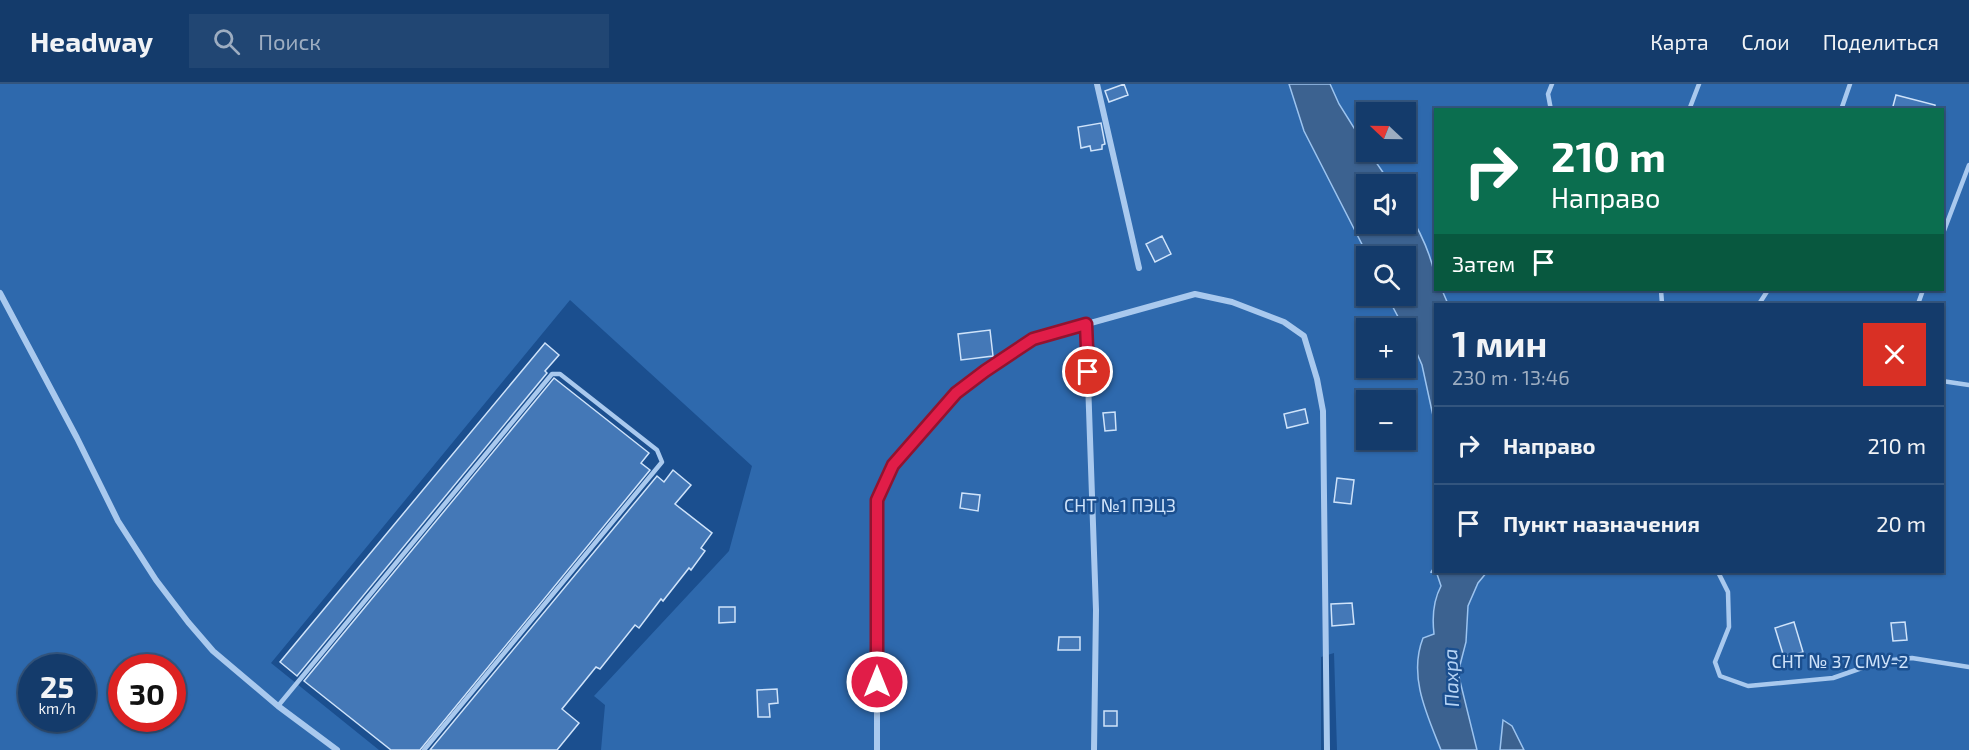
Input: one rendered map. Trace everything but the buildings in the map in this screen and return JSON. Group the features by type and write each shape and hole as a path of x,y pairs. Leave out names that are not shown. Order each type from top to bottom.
{"street":[{"path":"1097,84 1139,268"},
{"path":"0,293 118,521 156,580 213,651 278,706 337,750"},
{"path":"878,750 877,500 893,465 956,393 1033,339 1195,294 1232,303 1284,322 1304,336 1317,379 1323,411 1327,750"},
{"path":"1086,324 1096,610 1095,750"}],"lane":[{"path":"1551,108 1548,94 1552,84"},
{"path":"1690,108 1699,84"},
{"path":"1842,108 1850,84"},
{"path":"1944,231 1969,165"},
{"path":"278,706 552,374 560,374 657,450 662,462 424,750"},
{"path":"1944,381 1969,385"},
{"path":"1718,573 1728,592 1729,627 1715,662 1720,676 1748,686 1833,678 1881,661 1912,658 1969,667"}],"green space":[{"name":"СНТ №1 ПЭЦЗ","path":"0,84 1289,84 1304,131 1363,246 1356,246 1356,306 1392,306 1399,318 1356,318 1356,378 1416,378 1416,353 1422,365 1434,420 1434,568 1432,571 1437,574 1441,586 1434,609 1434,634 1424,645 1419,658 1418,673 1424,706 1441,750 1337,750 1334,653 1321,657 1321,750 601,750 605,705 594,696 729,551 752,466 570,300 271,663 379,750 0,750"},
{"name":"СНТ № 37 СМУ-2","path":"1330,84 1969,84 1969,750 1524,750 1512,726 1503,721 1500,750 1477,750 1459,677 1466,642 1468,606 1478,583 1486,573 1944,573 1944,303 1448,303 1442,291 1944,291 1944,108 1434,108 1434,271 1416,225 1416,174 1384,174 1376,162 1416,162 1416,102 1356,102 1356,131"}],"water":[{"path":"1289,84 1330,84 1356,131 1356,162 1376,162 1384,174 1356,174 1356,233 1304,131"},
{"path":"1416,225 1426,247 1434,274 1434,291 1442,291 1448,303 1434,303 1434,420 1422,365 1416,351 1416,318 1399,318 1392,306 1416,306 1416,246 1363,246 1357,234 1416,234"},
{"name":"Пахра","path":"1434,573 1486,573 1478,583 1468,606 1466,642 1459,677 1477,750 1441,750 1421,695 1418,681 1419,652 1423,638 1434,634 1434,609 1441,586 1437,574"},
{"path":"1503,720 1512,726 1524,750 1500,750"}],"route":[{"path":"877,682 877,500 893,465 956,393 1033,339 1086,324 1088,372"}]}
